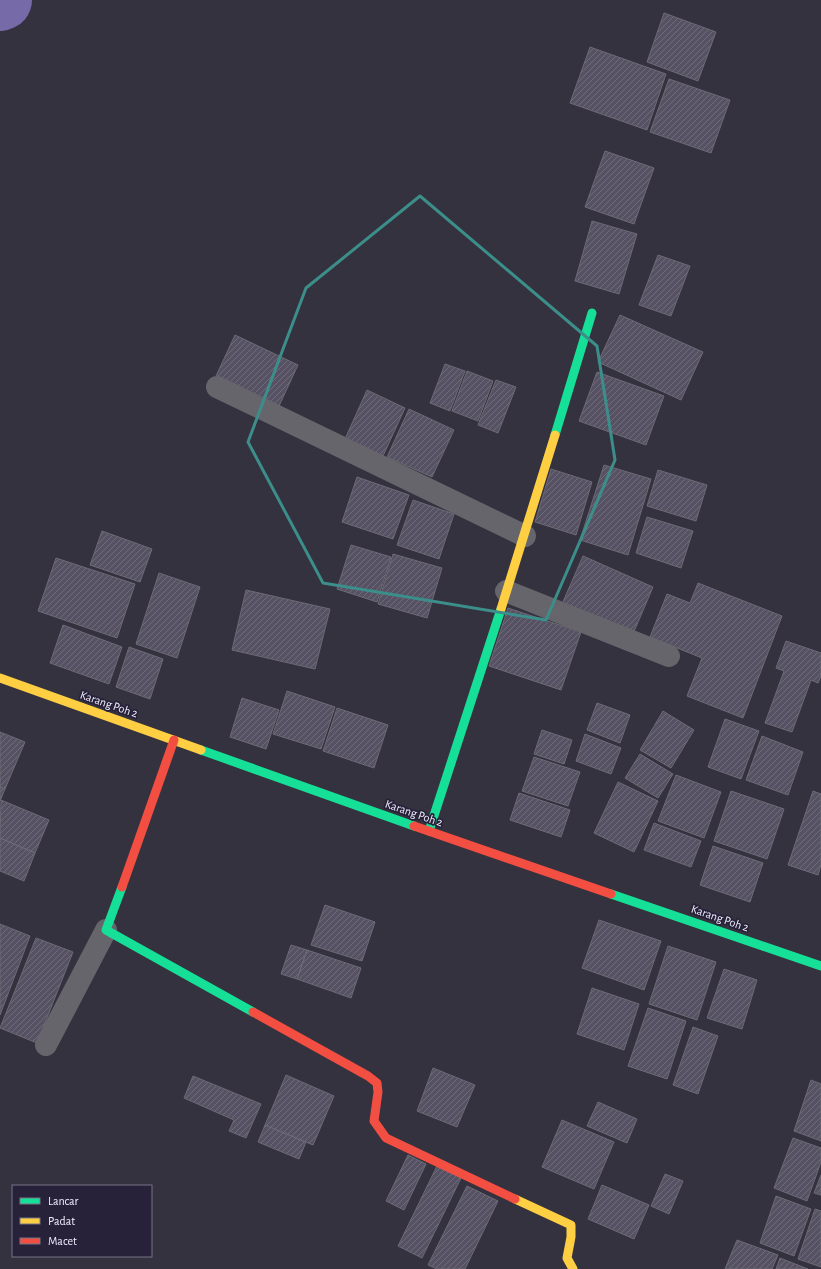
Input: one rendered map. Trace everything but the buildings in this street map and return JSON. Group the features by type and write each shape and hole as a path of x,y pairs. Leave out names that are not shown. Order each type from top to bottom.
{"street":[{"path":"428,831 525,536 592,313"},
{"path":"217,387 525,536"},
{"path":"506,591 669,656"},
{"name":"Karang Poh 2","path":"0,678 428,831 821,966"},
{"path":"46,1044 106,930 174,740"},
{"path":"106,930 368,1076 377,1083 378,1092 374,1121 386,1138 571,1225 573,1233 565,1254 567,1262 573,1269"}],"highlighted area":[{"path":"420,196 597,346 615,460 546,620 323,583 248,442 306,288"}],"traffic: fast":[{"path":"555,435 592,313"},
{"path":"429,831 501,609"},
{"path":"201,750 414,826"},
{"path":"122,887 106,930 253,1012"},
{"path":"611,894 821,966"}],"traffic: slow":[{"path":"501,609 555,435"},
{"path":"0,678 201,750"},
{"path":"515,1199 571,1225 571,1237 567,1258 573,1269"}],"traffic: jam":[{"path":"122,887 174,740"},
{"path":"414,826 611,894"},
{"path":"253,1012 368,1076 377,1083 378,1092 374,1121 386,1138 515,1199"}]}
